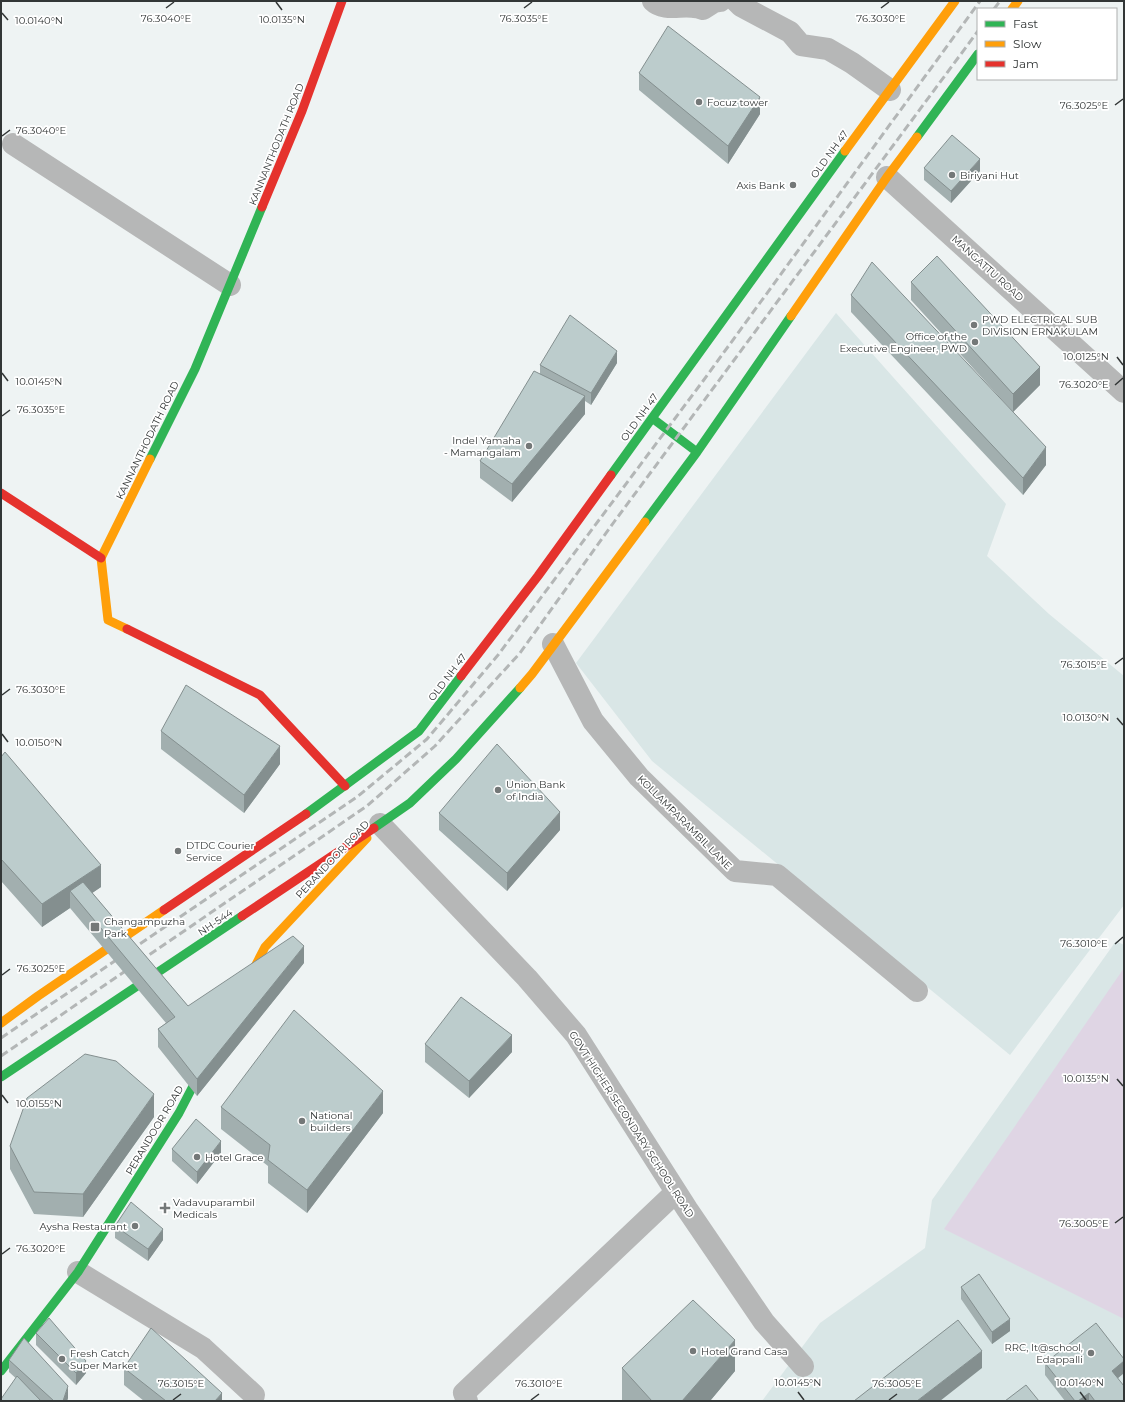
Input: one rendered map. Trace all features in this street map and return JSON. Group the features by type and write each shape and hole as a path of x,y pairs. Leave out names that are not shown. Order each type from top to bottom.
{"main road":[{"name":"KANNANTHODATH ROAD","path":"101,558 194,369 302,111 342,1"},
{"name":"OLD NH 47","path":"1,1023 38,996 307,813 419,731 538,576 955,1"},
{"path":"380,824 410,803 456,759 532,674 697,452 887,177 977,55"},
{"path":"652,418 697,452"},
{"path":"1,493 101,558 108,620 260,695 345,786"},
{"name":"PERANDOOR ROAD","path":"240,996 265,947 380,824"},
{"name":"NH-544","path":"1,1077 380,824"},
{"name":"PERANDOOR ROAD","path":"1,1371 78,1272 179,1113 208,1058"}],"street":[{"path":"653,1 656,4 665,6 678,8 693,7 703,9 714,2 720,1"},
{"path":"736,1 741,6 790,32 801,45 828,49 852,63 890,90"},
{"path":"13,144 230,285"},
{"name":"MANGATTU ROAD","path":"887,177 1124,392"},
{"name":"KOLLAMPARAMBIL LANE","path":"553,644 593,721 639,777 735,872 777,875 917,991"},
{"name":"GOVT HIGHER SECONDARY SCHOOL ROAD","path":"380,824 527,978 576,1035 676,1192 764,1322 802,1366"},
{"path":"467,1401 464,1393 676,1192"},
{"path":"78,1272 203,1348 254,1395"}],"shaded area":[{"path":"836,313 1006,504 987,556 1049,614 1124,676 1124,905 1010,1055 652,761 576,663"},
{"path":"1116,941 1124,945 1124,1401 762,1401 820,1323 925,1248 932,1200"},
{"path":"1124,968 1124,1319 944,1229"}],"building":[{"name":"Focuz tower","path":"668,26 760,97 728,146 639,73"},
{"name":"Biriyani Hut","path":"952,135 980,159 951,191 924,168"},
{"name":"Office of the Executive Engineer, PWD","path":"937,256 1040,367 1013,394 911,282"},
{"path":"872,262 1046,447 1023,478 851,295"},
{"path":"570,315 617,351 591,393 540,365"},
{"name":"Indel Yamaha - Mamangalam","path":"534,371 585,396 512,484 480,461"},
{"path":"186,685 280,746 244,795 161,731"},
{"path":"497,744 560,812 507,873 439,813"},
{"path":"5,752 101,865 42,904 1,859 1,757"},
{"path":"83,882 188,1006 293,936 304,946 197,1079 158,1029 175,1017 70,891"},
{"path":"461,997 512,1035 469,1081 425,1044"},
{"name":"National builders","path":"294,1010 383,1091 307,1190 268,1160 270,1145 221,1107"},
{"path":"85,1054 116,1061 154,1094 83,1194 34,1192 10,1146 27,1098"},
{"path":"196,1119 221,1141 197,1172 172,1149"},
{"path":"131,1202 163,1229 148,1249 115,1226"},
{"path":"979,1274 1010,1319 992,1332 961,1287"},
{"path":"693,1300 735,1340 682,1401 652,1401 622,1368"},
{"path":"49,1318 86,1361 76,1373 36,1333"},
{"path":"958,1320 982,1351 917,1401 854,1401"},
{"name":"RRC, It@school, Edappalli","path":"1096,1323 1124,1359 1124,1361 1112,1371 1124,1386 1124,1401 1095,1401 1089,1393 1078,1401 1075,1401 1045,1363"},
{"path":"151,1328 222,1393 215,1401 166,1401 124,1368"},
{"path":"24,1338 68,1386 63,1401 54,1401 9,1360"},
{"path":"17,1376 41,1401 1,1401"},
{"path":"1026,1385 1039,1401 1005,1401"}],"railway":[{"path":"1,1038 357,797 427,739 498,655 703,381 980,1"},
{"path":"995,8 1000,1"},
{"path":"1,1056 367,806 435,746 520,653 614,522 977,32"}],"traffic: fast":[{"path":"917,137 977,55"},
{"path":"611,475 845,151"},
{"path":"150,459 195,369 262,207"},
{"path":"645,522 697,452 791,316"},
{"path":"652,418 697,452"},
{"path":"306,814 419,731 461,676"},
{"path":"374,828 410,803 456,759 520,688"},
{"path":"1,1077 242,916"},
{"path":"1,1371 78,1272 179,1113 205,1063"}],"traffic: slow":[{"path":"845,151 955,1"},
{"path":"1013,8 1018,1"},
{"path":"791,316 887,177 917,137"},
{"path":"127,629 108,620 101,558 150,459"},
{"path":"520,688 645,522"},
{"path":"245,986 265,947 367,838"},
{"path":"1,1023 164,910"}],"traffic: jam":[{"path":"262,207 302,111 342,1"},
{"path":"461,676 538,576 611,475"},
{"path":"1,493 101,558"},
{"path":"127,629 260,695 345,786"},
{"path":"164,910 306,814"},
{"path":"242,916 374,828"}],"place":[{"name":"Focuz tower","path":"699,102"},
{"name":"Biriyani Hut","path":"952,175"},
{"name":"Axis Bank","path":"793,185"},
{"name":"PWD ELECTRICAL SUB DIVISION ERNAKULAM","path":"974,325"},
{"name":"Office of the Executive Engineer, PWD","path":"975,342"},
{"name":"Indel Yamaha - Mamangalam","path":"529,446"},
{"name":"Union Bank of India","path":"498,790"},
{"name":"DTDC Courier Service","path":"178,851"},
{"name":"Changampuzha Park","path":"95,927"},
{"name":"National builders","path":"302,1121"},
{"name":"Hotel Grace","path":"197,1157"},
{"name":"Vadavuparambil Medicals","path":"165,1208"},
{"name":"Aysha Restaurant","path":"135,1226"},
{"name":"Hotel Grand Casa","path":"693,1351"},
{"name":"RRC, It@school, Edappalli","path":"1091,1353"},
{"name":"Fresh Catch Super Market","path":"62,1359"}]}
